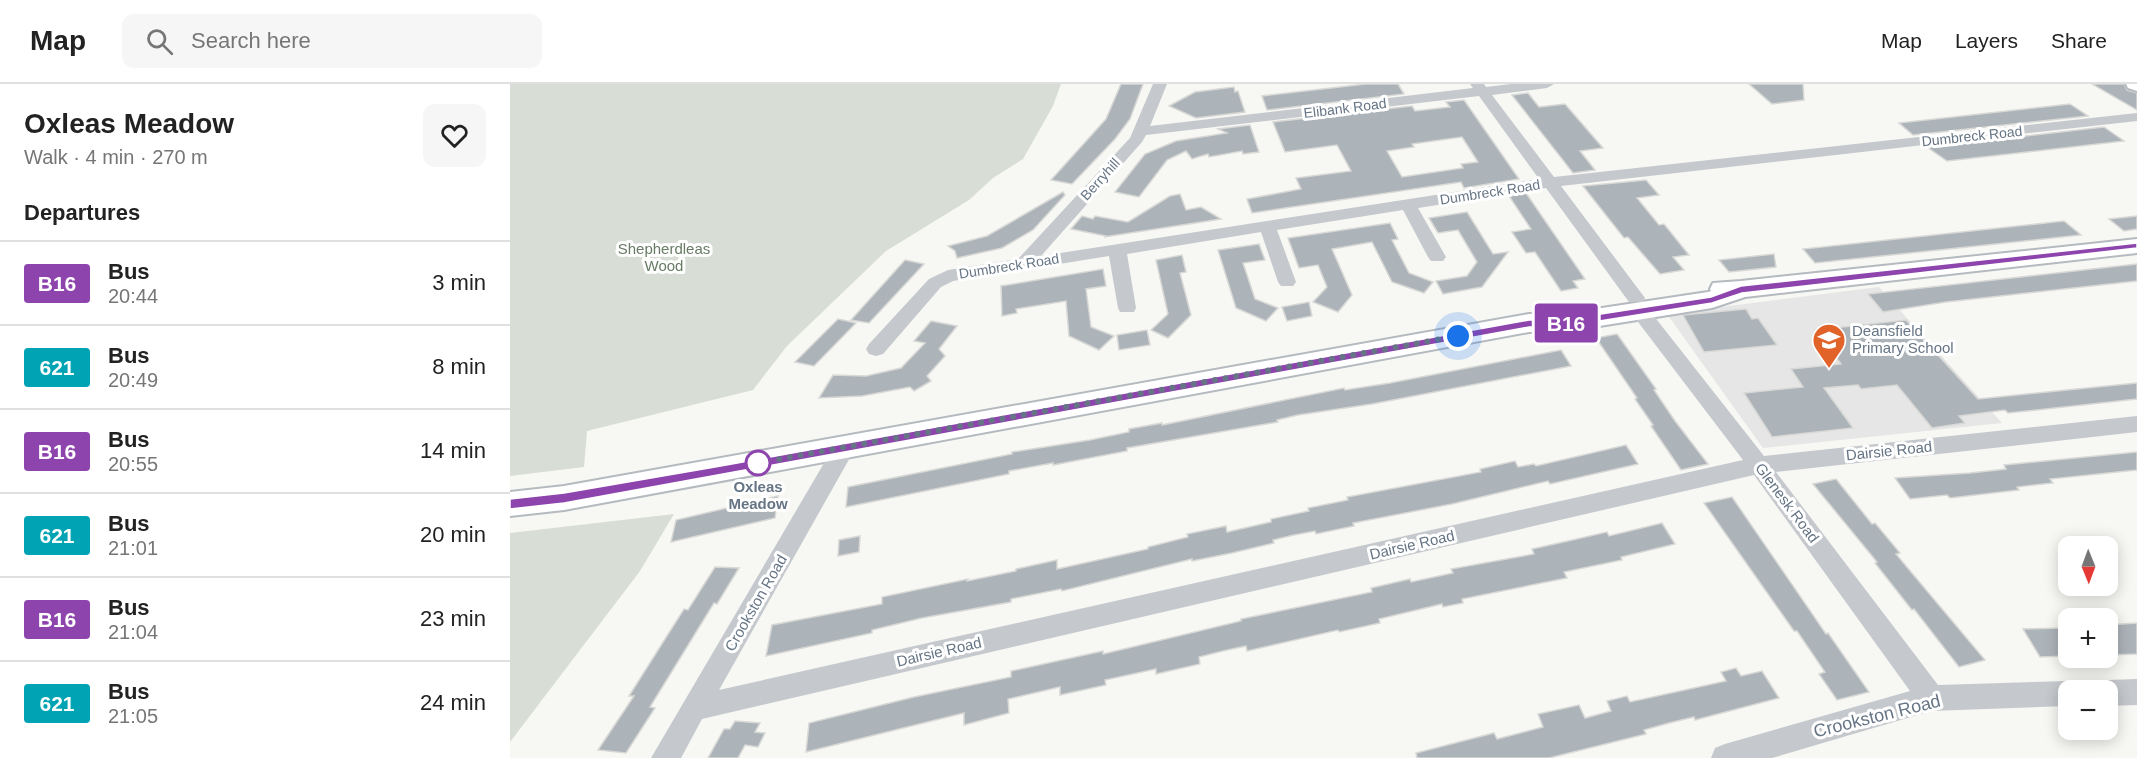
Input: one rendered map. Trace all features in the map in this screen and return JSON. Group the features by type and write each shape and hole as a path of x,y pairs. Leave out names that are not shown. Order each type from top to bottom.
{"street":[{"name":"Berryhill","path":"1024,264 1142,131 1160,84"},
{"name":"Elibank Road","path":"1142,131 1480,88 1547,84"},
{"name":"Glenesk Road","path":"1480,88 1931,698"},
{"name":"Dumbreck Road","path":"876,349 942,278 1551,182 2137,117"},
{"path":"1408,204 1437,257"},
{"path":"1267,226 1287,282"},
{"path":"510,504 564,498 1529,323 1562,323 1638,304 1712,300 1741,290 2137,246"},
{"path":"1117,249 1127,308"},
{"name":"Dairsie Road","path":"695,708 1759,465 2137,424"},
{"name":"Crookston Road","path":"665,758 845,447"},
{"path":"2118,693 2137,692"},
{"name":"Crookston Road","path":"1725,758 1931,698 2058,694"}],"shaded area":[{"name":"Deansfield Primary School","path":"1879,287 2002,423 1763,448 1667,314"}],"green space":[{"name":"Shepherdleas Wood","path":"510,84 1061,84 1053,106 1023,159 993,178 969,200 886,251 787,346 753,390 587,431 584,467 510,476"},
{"path":"674,514 640,571 510,742 510,533"}],"building":[{"path":"1121,84 1143,84 1130,119 1115,139 1072,184 1051,180 1106,119"},
{"path":"1366,84 1398,84 1404,94 1267,110 1262,96"},
{"path":"1749,84 1803,84 1804,100 1772,104"},
{"path":"2092,84 2124,84 2127,90 2137,93 2137,110"},
{"path":"1234,87 1235,92 1238,91 1245,112 1196,118 1169,106 1195,92"},
{"path":"1528,93 1539,107 1565,104 1603,148 1580,151 1595,170 1573,173 1512,95"},
{"path":"1464,100 1519,179 1464,188 1461,182 1252,213 1247,199 1301,189 1296,178 1351,171 1337,145 1285,152 1273,122 1412,106 1415,111 1450,107 1446,102","holes":["1462,137 1478,162 1461,164 1463,168 1402,177 1387,151 1414,147 1412,144"]},
{"path":"2070,104 2088,116 1913,135 1899,123"},
{"path":"1250,125 1259,152 1243,154 1242,151 1209,157 1208,154 1192,159 1186,151 1167,160 1139,197 1115,192 1145,154 1176,141 1227,133 1218,129"},
{"path":"2104,127 2124,141 1947,161 1927,147"},
{"path":"1646,180 1659,195 1637,198 1659,225 1664,224 1689,255 1673,257 1684,270 1660,274 1628,237 1624,238 1583,186"},
{"path":"1063,192 1065,195 1033,230 1002,248 957,258 955,251 948,246 987,236"},
{"path":"1526,193 1585,279 1573,281 1578,288 1561,291 1535,252 1526,253 1512,232 1531,229 1509,196"},
{"path":"1180,194 1186,210 1201,207 1221,219 1104,237 1106,236 1071,229 1082,216 1128,222 1170,196"},
{"path":"1467,212 1493,254 1508,252 1482,287 1443,294 1436,281 1467,276 1477,262 1458,230 1438,233 1429,218"},
{"path":"2137,216 2137,229 2124,231 2109,219"},
{"path":"2064,221 2081,235 1815,263 1803,249"},
{"path":"1390,223 1398,239 1392,240 1409,273 1433,282 1424,293 1392,282 1372,242 1332,249 1352,295 1338,312 1313,302 1327,287 1318,265 1299,268 1288,238"},
{"path":"1259,244 1265,260 1243,263 1255,299 1278,308 1266,321 1236,308 1218,250"},
{"path":"1774,254 1776,267 1729,272 1719,260"},
{"path":"1182,255 1186,272 1180,273 1191,315 1168,338 1151,330 1168,314 1156,260"},
{"path":"905,260 924,264 869,323 851,320"},
{"path":"2137,264 2137,281 1946,302 1883,312 1868,294"},
{"path":"1103,269 1106,286 1086,289 1091,327 1114,336 1099,350 1069,336 1066,301 1016,309 1017,313 1002,316 1001,286"},
{"path":"1309,302 1312,316 1287,321 1282,307"},
{"path":"1746,309 1752,319 1758,318 1777,345 1704,352 1683,315"},
{"path":"838,319 856,323 814,366 795,362"},
{"path":"1906,320 1978,399 2137,383 2137,399 1959,416 1965,423 1932,428 1897,385 1861,389 1858,385 1824,388 1853,428 1772,437 1744,393 1803,387 1791,369 1841,364 1815,330"},
{"path":"931,321 957,326 939,349 945,356 927,376 931,381 914,391 910,387 862,396 819,398 833,375 866,376 901,368 925,343 914,341"},
{"path":"1147,330 1150,345 1119,350 1117,335"},
{"path":"1617,334 1656,389 1654,390 1675,421 1708,464 1681,470 1651,426 1653,425 1635,399 1637,398 1596,338"},
{"path":"1561,350 1571,366 1372,404 1298,415 1277,420 1278,422 1127,448 1127,451 1009,471 1009,474 846,507 848,487 1012,454 1012,452 1129,432 1129,429 1162,423 1162,425 1344,388 1345,390 1390,383"},
{"path":"1626,445 1638,464 1353,523 1354,526 1316,534 1315,531 1294,535 1273,540 1274,543 1232,553 1192,561 1192,559 1062,591 1061,589 1011,599 1011,602 922,618 872,630 872,633 766,656 772,625 882,604 882,597 1016,571 1016,569 1057,560 1057,569 1148,549 1148,547 1188,537 1187,534 1226,526 1227,532 1271,522 1271,519 1309,511 1308,508 1348,500 1347,497 1481,472 1480,469 1515,461 1518,467 1534,464 1536,466"},
{"path":"2137,452 2137,470 2050,479 2053,483 2017,487 2019,490 1950,498 1947,495 1910,499 1895,478 1970,473 2006,469 2004,465"},
{"path":"1836,479 1872,524 1875,523 1900,553 1896,554 1985,660 1959,667 1914,609 1912,610 1875,563 1877,562 1813,484"},
{"path":"778,496 775,518 671,542 676,520"},
{"path":"1732,497 1826,634 1828,633 1869,692 1837,700 1819,674 1825,672 1704,503"},
{"path":"1662,523 1675,544 1621,557 1622,560 1564,572 1567,578 1462,599 1463,603 1443,607 1442,604 1379,619 1380,623 1339,632 1338,630 1247,651 1246,646 1223,651 1199,657 1200,664 1156,674 1156,669 1105,680 1106,685 1060,695 1060,687 1008,699 1009,713 964,725 964,713 806,752 809,723 914,697 1011,677 1011,671 1103,651 1103,654 1241,621 1241,619 1372,592 1371,588 1410,579 1411,582 1453,573 1451,569 1534,554 1532,549 1607,532 1609,536"},
{"path":"860,536 859,552 838,556 839,540"},
{"path":"715,567 739,568 717,604 714,603 650,707 655,708 626,753 598,750 634,696 629,696 684,609 688,610"},
{"path":"2137,623 2137,654 2118,655 2118,624"},
{"path":"2058,628 2058,656 2040,657 2023,629"},
{"path":"1736,668 1741,676 1762,671 1779,698 1695,720 1694,717 1669,723 1644,730 1646,734 1549,758 1417,758 1416,753 1494,733 1497,739 1543,727 1538,714 1579,705 1585,718 1611,711 1607,701 1627,696 1630,702 1726,681 1721,672"},
{"path":"735,721 760,723 755,732 765,733 758,747 745,745 738,758 708,758 724,729 730,729"}],"bus line":[{"name":"B16","path":"510,504 564,498 1529,323 1562,323 1712,300 1741,290 2137,246"}],"place":[{"name":"Deansfield Primary School","path":"1829,369"},
{"name":"Oxleas Meadow","path":"758,463"}],"route":[{"path":"758,463 1458,336"}]}
